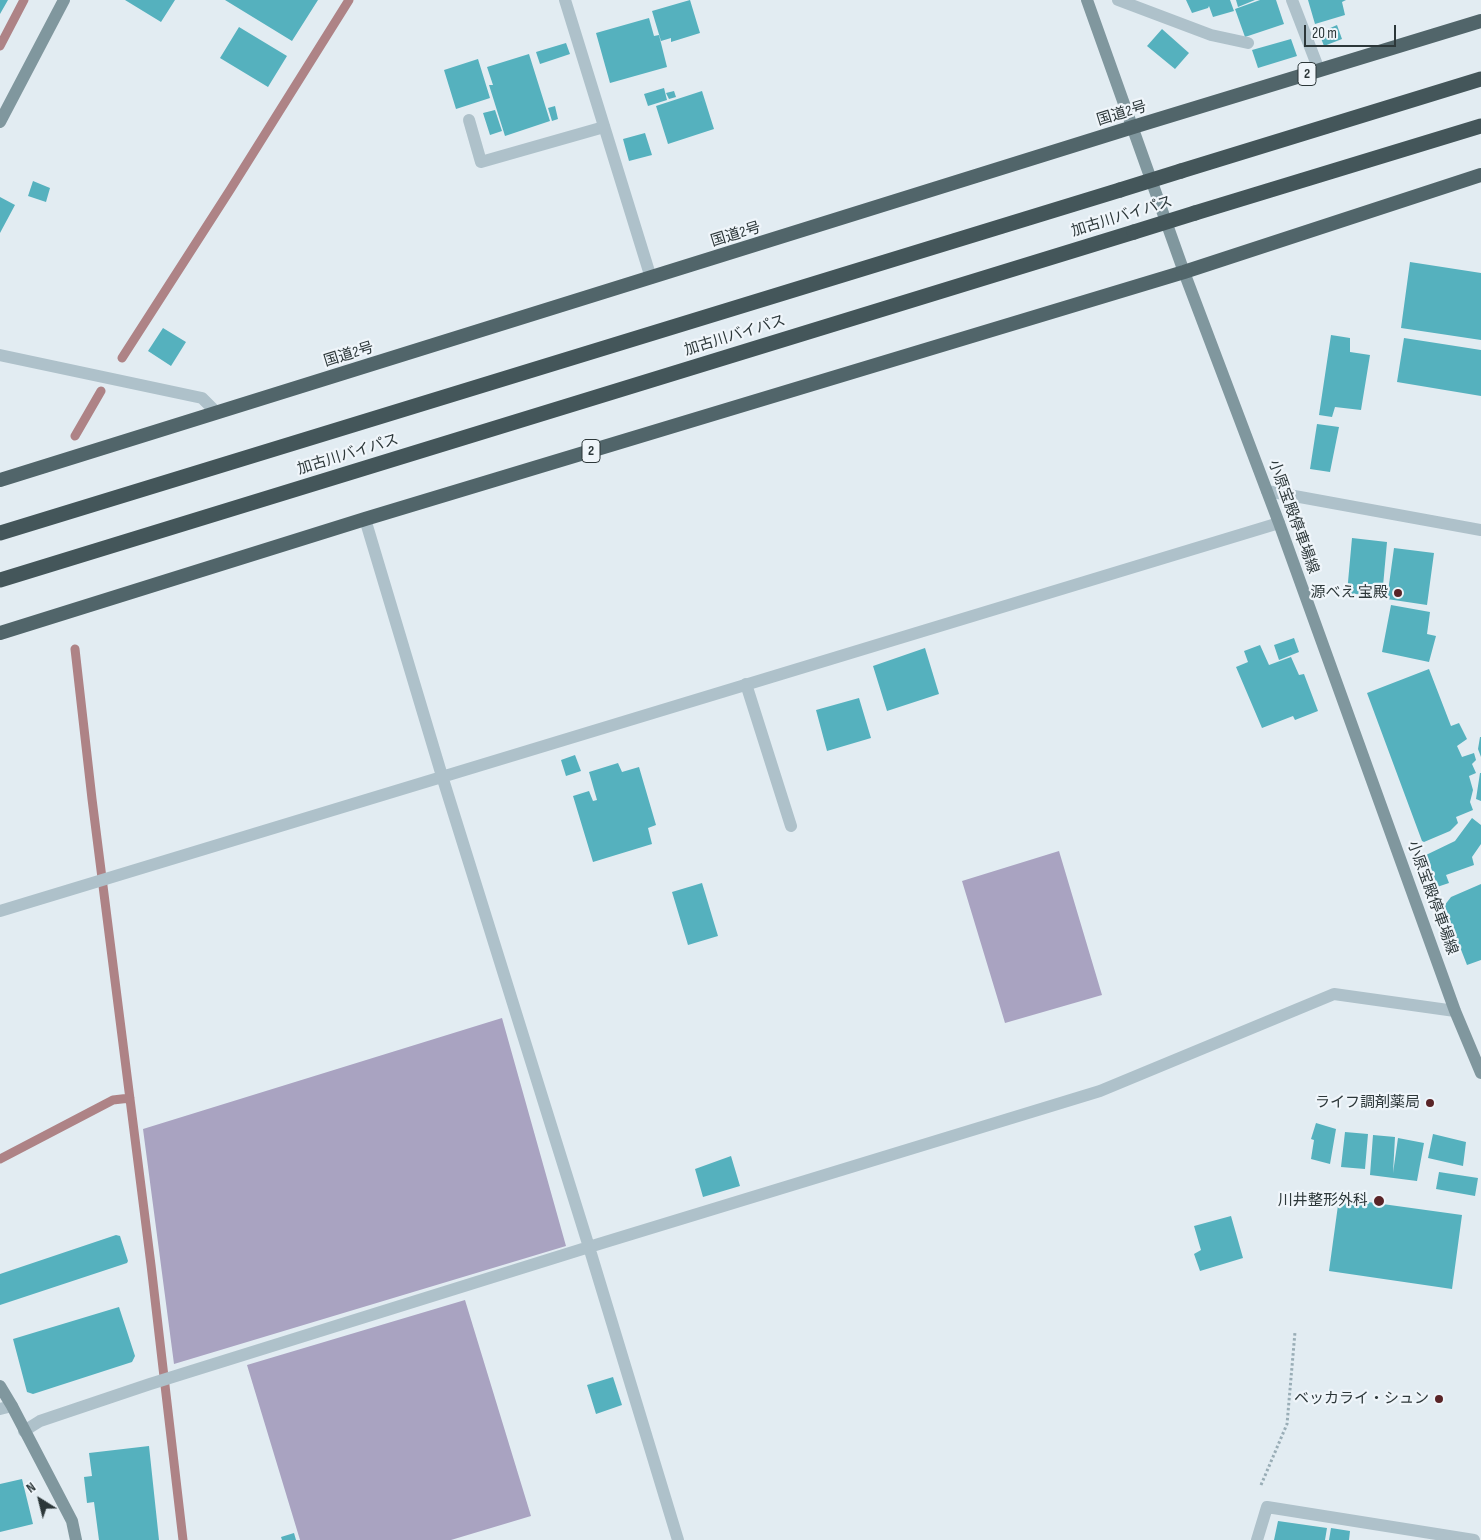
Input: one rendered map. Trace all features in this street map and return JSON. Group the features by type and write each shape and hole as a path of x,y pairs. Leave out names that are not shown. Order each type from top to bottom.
{"highway":[{"name":"国道2号","path":"0,480 1133,127 1481,21"},
{"name":"加古川バイパス","path":"0,534 1481,79"},
{"name":"加古川バイパス","path":"0,580 1481,126"},
{"name":"2","path":"0,633 365,519 1184,272 1480,176"}],"main road":[{"path":"0,122 64,0"},
{"name":"小原宝殿停車場線","path":"1087,0 1184,272 1279,523 1456,1011 1481,1073"},
{"path":"0,1386 6,1408 24,1431 72,1521 76,1540"}],"street":[{"path":"565,0 650,278"},
{"path":"1118,0 1211,35 1248,43"},
{"path":"1292,0 1319,70"},
{"path":"469,120 481,162 604,127"},
{"path":"0,354 202,398 217,413"},
{"path":"1267,491 1481,530"},
{"path":"365,519 442,776 678,1540"},
{"path":"0,911 1279,523"},
{"path":"746,684 791,826"},
{"path":"24,1431 40,1422 150,1384 589,1247 1100,1091 1334,994 1456,1011"},
{"path":"1257,1540 1267,1507 1474,1540"}],"path":[{"path":"1267,1507 1258,1493 1286,1424 1295,1332"}],"shaded area":[{"path":"1059,851 1102,995 1005,1023 962,881"},
{"path":"502,1018 566,1246 174,1364 143,1129"},
{"path":"465,1300 531,1516 451,1540 300,1540 247,1365"}],"building":[{"path":"0,0 8,0 0,14"},
{"path":"125,0 175,0 161,22"},
{"path":"225,0 318,0 292,41"},
{"path":"690,0 700,33 671,42 671,38 661,41 652,11"},
{"path":"1186,0 1230,0 1234,11 1213,17 1209,6 1192,13"},
{"path":"1236,0 1255,0 1238,7"},
{"path":"1260,0 1276,0 1284,24 1245,37 1235,9"},
{"path":"1308,0 1346,0 1342,2 1345,15 1315,24"},
{"path":"649,18 654,36 659,35 667,67 610,83 596,33"},
{"path":"1337,25 1342,39 1324,46 1319,33"},
{"path":"239,27 287,56 268,87 220,58"},
{"path":"1162,29 1189,53 1175,69 1147,46"},
{"path":"1291,39 1297,56 1258,68 1252,50"},
{"path":"566,43 570,54 540,64 536,52"},
{"path":"529,54 550,121 505,136 489,85 493,85 487,67"},
{"path":"478,59 490,98 456,109 444,70"},
{"path":"664,88 667,100 648,106 644,94"},
{"path":"674,91 676,97 669,99 666,93"},
{"path":"702,91 714,129 668,144 656,106"},
{"path":"555,106 558,119 552,121 548,108"},
{"path":"495,110 502,131 490,135 483,113"},
{"path":"645,133 652,155 629,161 623,139"},
{"path":"33,181 50,188 46,202 28,196"},
{"path":"0,197 15,205 0,233"},
{"path":"1410,262 1481,273 1481,340 1401,328"},
{"path":"163,328 186,342 171,366 148,351"},
{"path":"1331,335 1350,338 1350,352 1370,355 1361,410 1335,407 1332,417 1319,415"},
{"path":"1404,338 1481,350 1481,396 1397,382"},
{"path":"1317,424 1339,427 1330,472 1310,469"},
{"path":"1352,538 1387,542 1382,597 1347,593"},
{"path":"1394,548 1434,553 1427,605 1387,599"},
{"path":"1391,605 1430,612 1427,634 1436,636 1429,662 1382,652"},
{"path":"1294,638 1299,652 1279,660 1274,645"},
{"path":"1260,645 1269,665 1291,657 1299,675 1304,674 1318,711 1295,720 1293,716 1262,728 1236,667 1248,662 1244,651"},
{"path":"925,648 939,694 887,711 873,666"},
{"path":"1429,669 1451,726 1459,723 1467,739 1457,746 1462,757 1474,753 1476,760 1472,764 1476,773 1469,776 1473,790 1470,802 1473,810 1456,817 1458,823 1450,831 1424,842 1422,841 1367,693"},
{"path":"859,698 871,738 827,751 816,710"},
{"path":"1481,737 1481,757 1478,749"},
{"path":"575,755 581,771 566,776 561,760"},
{"path":"618,763 622,772 639,767 656,825 648,828 652,844 593,862 573,796 589,791 593,801 597,800 589,772"},
{"path":"1481,773 1481,801 1476,799"},
{"path":"1472,818 1481,825 1481,844 1472,857 1474,865 1446,875 1449,883 1437,887 1426,855 1455,841"},
{"path":"702,883 718,936 688,945 672,892"},
{"path":"1481,884 1481,960 1467,965 1444,906 1451,897"},
{"path":"1316,1123 1336,1129 1330,1164 1311,1159 1314,1140 1311,1139"},
{"path":"1345,1132 1368,1134 1365,1169 1341,1167"},
{"path":"1433,1134 1466,1142 1463,1166 1428,1158"},
{"path":"1373,1135 1395,1137 1393,1173 1398,1138 1424,1143 1417,1181 1370,1175"},
{"path":"731,1156 740,1186 703,1197 695,1169"},
{"path":"1439,1172 1478,1178 1475,1196 1436,1189"},
{"path":"1339,1198 1462,1215 1452,1289 1329,1271"},
{"path":"1231,1216 1243,1258 1200,1271 1194,1254 1201,1250 1194,1226"},
{"path":"116,1235 120,1236 127,1263 0,1305 0,1274"},
{"path":"119,1307 135,1356 132,1362 33,1394 27,1392 13,1339"},
{"path":"613,1377 622,1405 596,1414 587,1385"},
{"path":"149,1446 159,1540 99,1540 94,1502 87,1503 84,1477 92,1476 89,1453"},
{"path":"22,1479 33,1524 0,1532 0,1484"},
{"path":"1278,1521 1327,1528 1325,1540 1274,1540"},
{"path":"1331,1528 1350,1531 1349,1540 1329,1540"},
{"path":"294,1533 296,1540 282,1540 281,1537"}],"waterway":[{"path":"0,46 24,0"},
{"path":"122,358 349,0"},
{"path":"75,436 101,391"},
{"path":"75,649 183,1540"},
{"path":"0,1159 113,1100 130,1098"}],"place":[{"name":"源べえ 宝殿","path":"1398,593"},
{"name":"ライフ調剤薬局","path":"1430,1103"},
{"name":"川井整形外科","path":"1379,1201"},
{"name":"ベッカライ・シュン","path":"1439,1399"}]}
